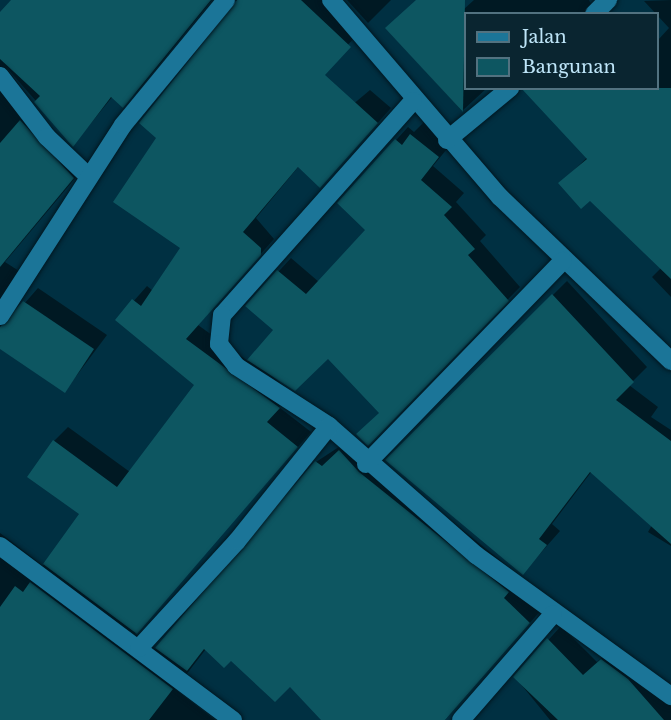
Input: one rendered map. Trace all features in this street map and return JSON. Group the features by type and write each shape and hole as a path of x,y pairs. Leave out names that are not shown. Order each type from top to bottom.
{"street":[{"path":"0,316 88,176 226,0"},
{"path":"331,0 447,140 562,261 671,361"},
{"path":"596,12 608,0"},
{"path":"0,76 47,137 88,176"},
{"path":"447,140 508,90"},
{"path":"413,101 222,315 218,328 219,344 236,366 330,426 366,464 553,614 627,660 671,696"},
{"path":"366,464 562,261"},
{"path":"140,648 237,541 330,426"},
{"path":"0,546 140,648 233,720"},
{"path":"461,720 553,614"}],"building":[{"path":"11,0 211,0 123,108 111,97 73,147 34,102 40,96 0,59 0,12"},
{"path":"237,0 301,0 351,47 325,75 378,123 320,188 298,167 243,232 261,248 261,255 186,339 280,408 267,422 298,447 137,634 43,564 79,514 27,477 53,440 117,487 194,385 115,320 132,299 141,306 180,248 113,202 156,138 139,123"},
{"path":"416,0 465,0 463,112 385,28"},
{"path":"659,88 671,88 671,279 590,201 581,209 558,183 587,159 523,90 659,90"},
{"path":"20,120 74,178 0,267 0,143"},
{"path":"410,134 439,157 421,180 452,207 444,215 475,249 468,255 509,301 368,446 356,434 379,413 328,359 295,391 247,360 273,330 245,306 277,270 306,294 365,230 337,203 395,139 402,145"},
{"path":"552,294 634,382 616,400 671,441 671,544 590,472 539,539 547,545 523,575 385,460"},
{"path":"23,301 94,349 65,393 0,349 0,327"},
{"path":"339,450 359,472 509,592 504,598 530,623 445,720 321,720 290,687 275,702 231,661 224,668 204,649 187,671 155,648 315,461 322,466"},
{"path":"30,582 173,689 149,720 0,720 0,607 15,586 23,592"},
{"path":"547,638 583,675 601,659 628,679 664,720 558,720 513,677"}]}
